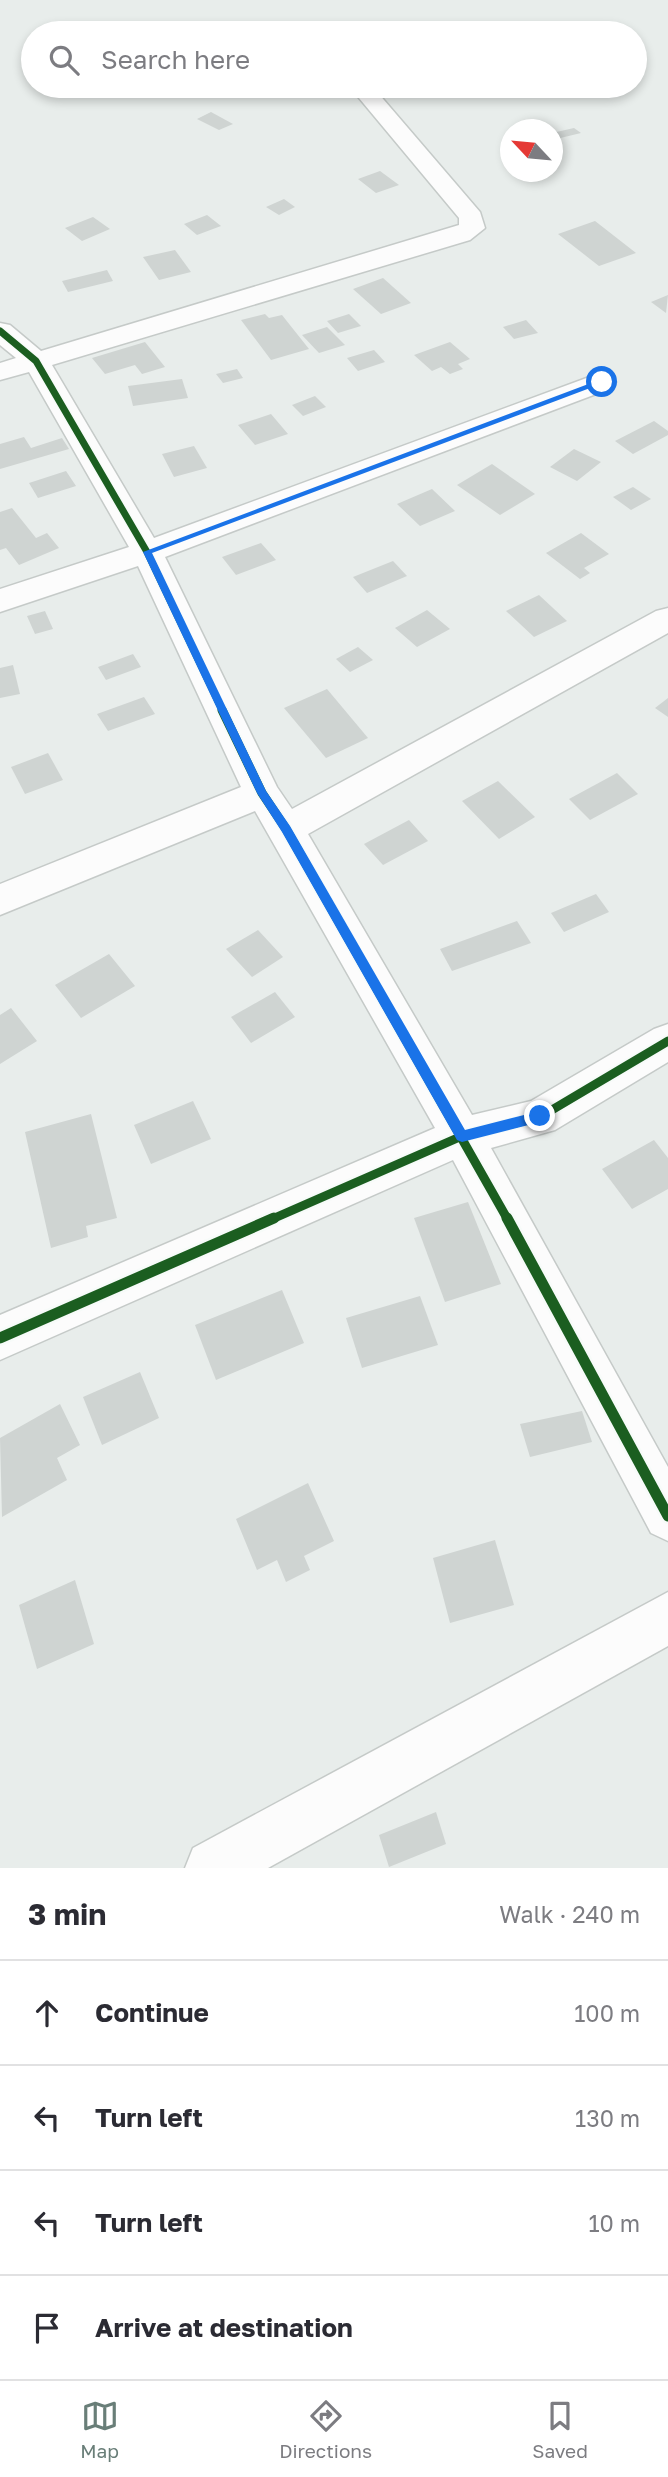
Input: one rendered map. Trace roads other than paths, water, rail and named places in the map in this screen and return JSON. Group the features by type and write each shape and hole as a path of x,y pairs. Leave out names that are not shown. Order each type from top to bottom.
{"street":[{"path":"0,372 461,235 472,228 471,217 370,98"},
{"path":"0,331 36,360 147,552 262,793 286,829 462,1136 668,1517"},
{"path":"0,601 147,552 602,382"},
{"path":"286,829 668,620"},
{"path":"0,900 262,793"},
{"path":"0,1338 462,1136 540,1116 668,1041"},
{"path":"213,1868 668,1618"}]}
